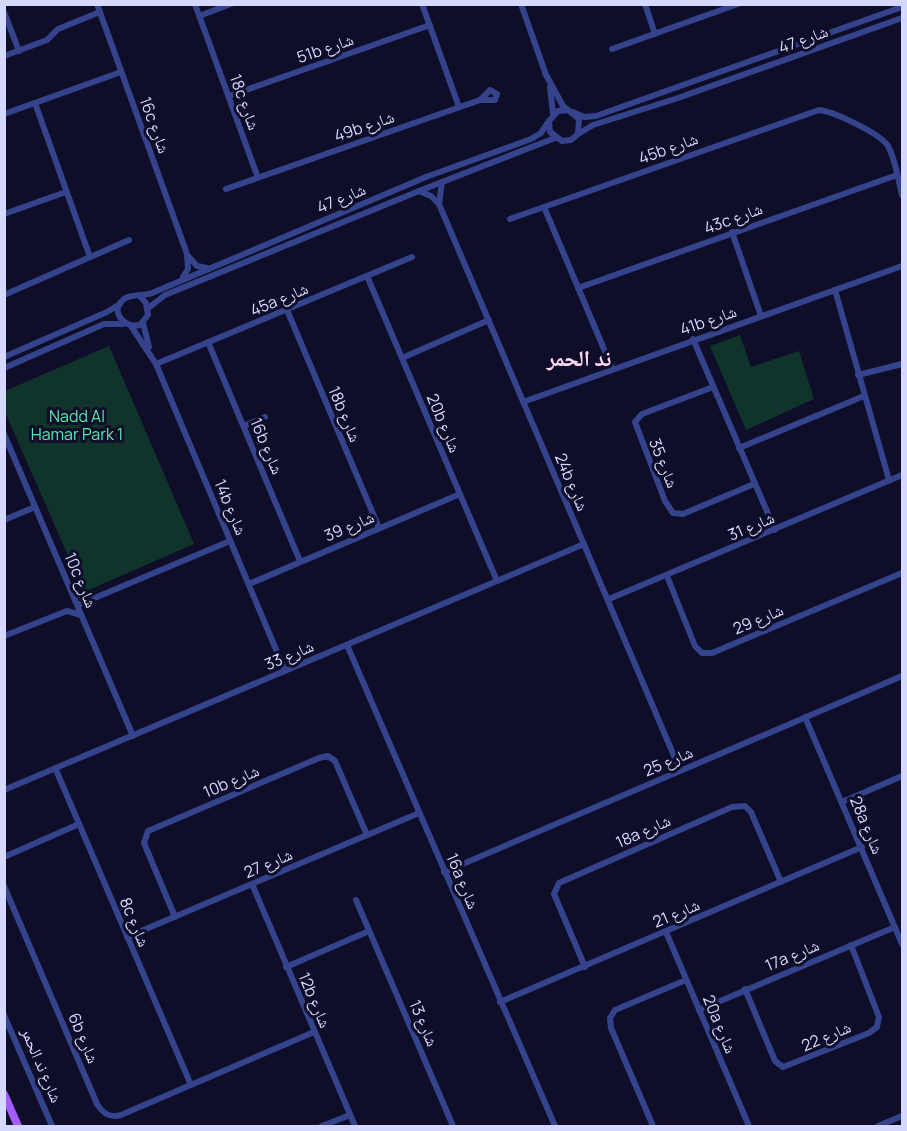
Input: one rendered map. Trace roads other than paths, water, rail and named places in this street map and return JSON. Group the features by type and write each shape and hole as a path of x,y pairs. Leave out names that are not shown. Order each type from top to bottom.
{"main road":[{"path":"4,1094 18,1126"}],"street":[{"name":"16c شارع","path":"97,4 187,254"},
{"name":"18c شارع","path":"195,4 258,178"},
{"path":"199,16 231,4"},
{"path":"422,4 459,107"},
{"path":"521,4 545,73 553,114 549,121 550,132 555,138 566,141 578,134 580,124 558,98 545,73"},
{"path":"645,4 655,34"},
{"path":"612,49 738,4"},
{"name":"شارع 47","path":"571,111 584,117 596,116 903,7"},
{"path":"4,12 19,51"},
{"path":"4,56 46,40 58,29 100,12"},
{"name":"شارع 47","path":"578,134 593,125 678,98 903,18"},
{"name":"51b شارع","path":"229,96 430,25"},
{"path":"4,114 121,72"},
{"name":"49b شارع","path":"258,178 480,100"},
{"path":"35,103 90,257"},
{"name":"45b شارع","path":"510,219 813,111 825,110 883,140 889,148 897,175"},
{"path":"553,114 571,111"},
{"name":"شارع 47","path":"140,296 426,177 531,139 541,133 549,121"},
{"name":"شارع 47","path":"147,310 165,296 419,191 555,138"},
{"path":"897,175 903,195"},
{"name":"43c شارع","path":"578,288 897,175"},
{"path":"226,189 258,178"},
{"path":"439,204 442,182"},
{"path":"419,191 432,196 439,204"},
{"path":"4,214 66,192"},
{"name":"24b شارع","path":"439,204 609,599 680,771"},
{"path":"544,207 612,368"},
{"path":"732,232 761,316"},
{"path":"4,294 129,240"},
{"path":"187,254 197,266 210,267"},
{"path":"181,279 188,269 187,254"},
{"name":"45a شارع","path":"156,364 412,257"},
{"name":"41b شارع","path":"524,402 612,368 903,266"},
{"name":"20b شارع","path":"367,276 497,581"},
{"path":"835,290 889,480"},
{"path":"4,357 107,312 129,297 140,296 146,303 148,315 143,323 104,324 4,368"},
{"path":"120,304 119,317 128,325"},
{"name":"18b شارع","path":"287,310 380,528"},
{"path":"402,358 489,320"},
{"name":"14b شارع","path":"143,323 151,353 285,671"},
{"name":"14b شارع","path":"128,325 151,353"},
{"path":"693,339 754,484 776,530"},
{"name":"16b شارع","path":"208,342 300,561"},
{"path":"858,375 903,364"},
{"name":"شارع 35","path":"713,387 642,414 635,422 665,501 673,513 683,514 754,484"},
{"path":"739,448 864,396"},
{"path":"244,426 265,417"},
{"name":"10c شارع","path":"4,434 134,736"},
{"name":"شارع 31","path":"609,599 903,475"},
{"name":"شارع 39","path":"249,584 460,494"},
{"path":"4,520 35,507"},
{"path":"78,605 231,541"},
{"name":"شارع 33","path":"4,790 56,770 584,544"},
{"name":"شارع 29","path":"667,576 694,646 702,653 712,653 903,573"},
{"path":"56,614 70,604 72,592"},
{"path":"4,636 56,614 71,611 82,615"},
{"name":"16a شارع","path":"347,645 555,1126"},
{"name":"شارع 25","path":"444,872 903,676"},
{"name":"28a شارع","path":"805,717 903,944"},
{"name":"10b شارع","path":"175,917 144,843 148,831 328,756 335,761 367,835"},
{"name":"8c شارع","path":"56,770 190,1085"},
{"path":"842,802 903,776"},
{"name":"18a شارع","path":"585,967 554,894 556,886 722,811 736,805 748,808 781,882"},
{"name":"شارع 27","path":"127,938 419,813"},
{"path":"4,857 79,824"},
{"name":"شارع 21","path":"500,1002 862,847"},
{"name":"12b شارع","path":"252,884 355,1126"},
{"name":"6b شارع","path":"4,886 97,1104 104,1114 121,1115 190,1085"},
{"name":"شارع 13","path":"356,900 453,1126"},
{"name":"17a شارع","path":"699,1010 895,927"},
{"path":"286,967 369,931"},
{"name":"20a شارع","path":"666,932 748,1125"},
{"name":"شارع 22","path":"745,989 775,1061 783,1067 869,1033 877,1027 879,1017 851,945"},
{"path":"653,1126 611,1028 610,1018 615,1010 686,980"},
{"name":"شارع ند الحمر","path":"4,1015 52,1126"},
{"path":"190,1085 314,1032"},
{"path":"322,1126 350,1115"},
{"path":"878,1126 903,1116"},
{"path":"739,1126 748,1125"}],"district":[{"name":"ند الحمر","path":"579,358"}],"park label":[{"name":"Nadd Al Hamar Park 1","path":"77,425"}]}
